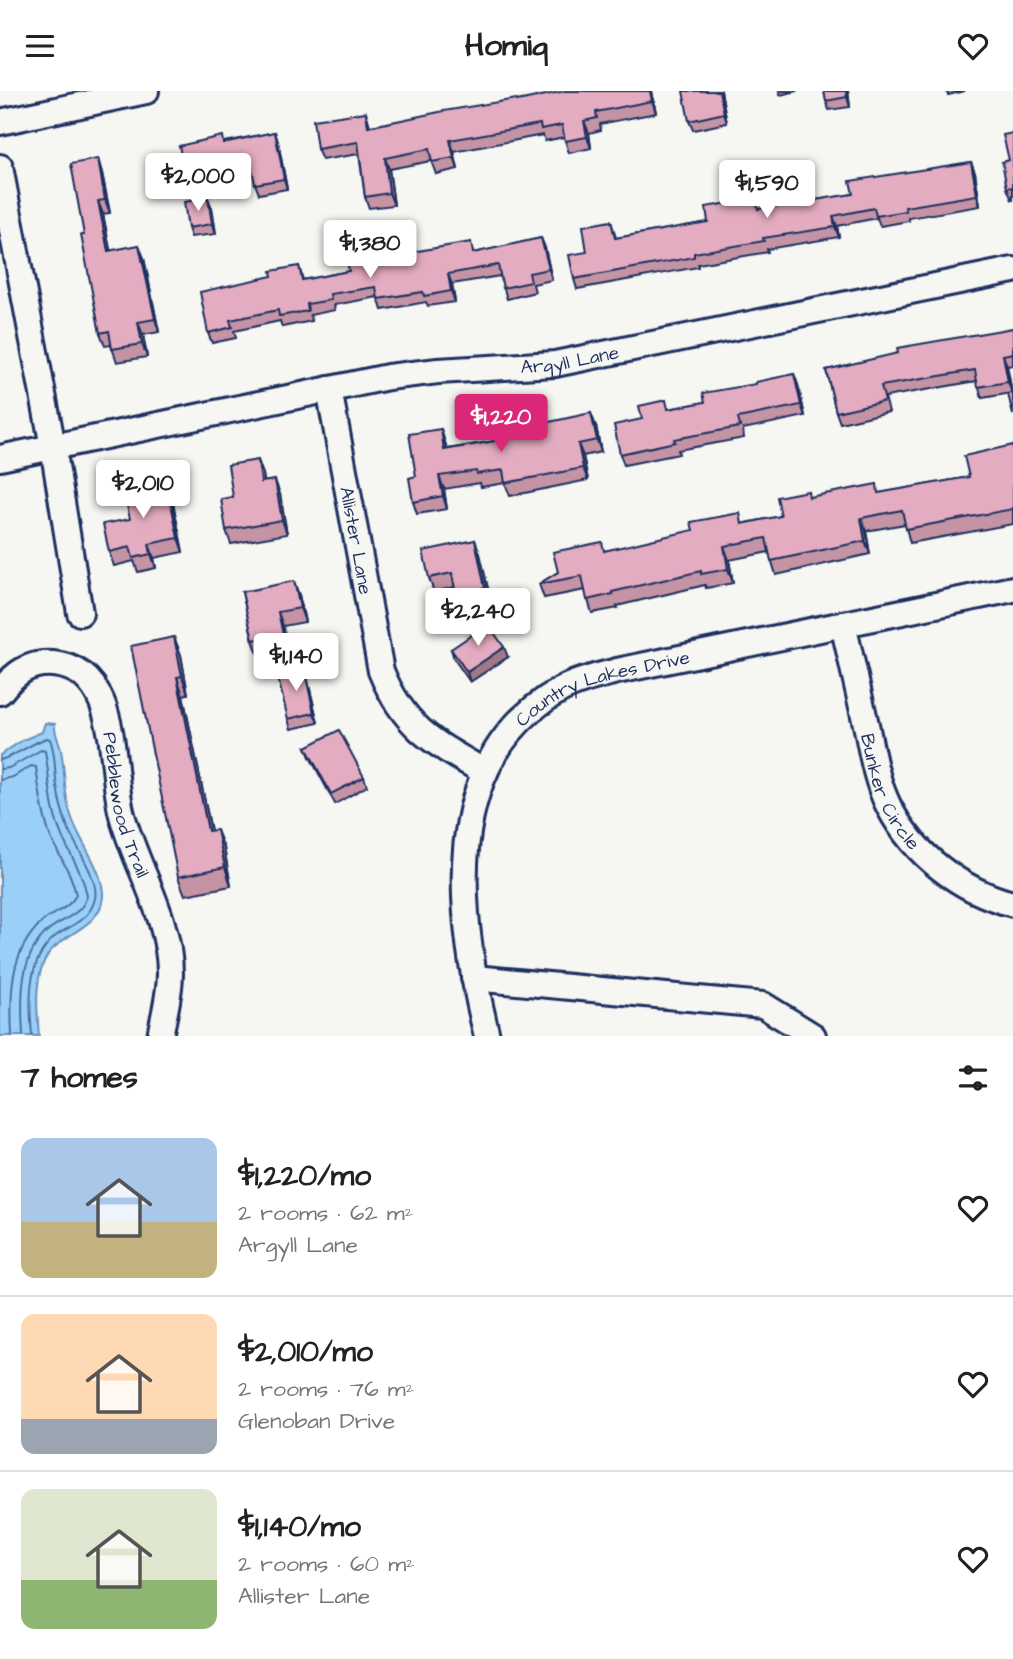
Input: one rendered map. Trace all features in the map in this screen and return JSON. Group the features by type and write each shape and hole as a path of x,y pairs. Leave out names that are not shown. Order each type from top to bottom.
{"street":[{"path":"0,122 146,91"},
{"path":"0,167 53,447 80,613"},
{"name":"Argyll Lane","path":"0,458 412,374 555,364 1013,269"},
{"name":"Allister Lane","path":"329,389 381,671 396,703 414,726 436,744 485,772"},
{"name":"Country Lakes Drive","path":"487,1036 474,978 464,897 464,858 477,794 492,755 511,731 537,706 579,681 617,671 1013,589"},
{"name":"Bunker Circle","path":"843,624 876,771 884,796 901,826 936,865 954,878 993,898 1013,904"},
{"name":"Pebblewood Trail","path":"0,692 10,679 22,670 47,663 63,665 76,671 90,681 102,698 121,812 159,916 169,953 170,974 160,1036"},
{"path":"474,978 763,1005 813,1036"}],"water":[{"path":"45,723 55,724 69,808 97,870 103,897 96,915 56,946 44,962 37,993 39,1036 0,1036 0,755 23,740 42,732"}],"building":[{"path":"565,91 650,91 652,101 596,112 597,118 584,121 587,137 565,141 562,125 541,129 540,124 450,140 454,158 432,162 429,149 385,158 389,193 365,197 358,142 317,149 313,120 366,112 368,127"},
{"path":"683,91 719,91 724,113 689,121"},
{"path":"824,91 846,91 847,97 826,101"},
{"path":"275,132 284,179 255,184 250,158 185,172 179,146 222,136 223,143"},
{"path":"1013,133 1013,187 1007,188 1002,162 1009,160 1003,135"},
{"path":"98,159 105,200 98,201 108,251 139,245 155,319 138,322 142,344 112,349 109,331 100,333 81,235 84,235 71,164"},
{"path":"971,162 977,195 905,207 906,211 876,216 874,208 833,216 835,227 763,238 764,241 694,253 694,257 574,279 569,255 587,252 583,226 611,221 615,238 708,222 706,207 756,198 758,209 853,194 850,181"},
{"path":"208,198 212,224 188,228 184,202"},
{"path":"541,238 549,269 529,273 531,282 503,288 498,265 448,274 451,291 378,299 376,287 330,294 331,300 307,304 308,311 279,316 278,310 230,320 232,327 208,333 200,292 272,276 271,271 299,266 302,280 349,271 347,261 377,257 376,250 393,248 394,255 471,242 473,253"},
{"path":"1013,328 1013,353 1003,355 1008,382 978,387 975,370 881,386 885,401 836,412 826,370 898,353 897,348"},
{"path":"794,374 801,405 738,418 740,427 674,439 675,442 620,454 614,425 642,419 639,406 666,400 668,409 705,402 703,393"},
{"path":"1013,393 1013,415 1008,394"},
{"path":"591,413 597,440 578,444 583,468 505,483 503,470 439,476 443,496 413,502 409,478 416,476 409,434 441,429 444,450 495,441 493,428 516,424 517,429"},
{"path":"1013,445 1013,509 906,529 902,510 861,518 865,541 771,561 766,538 724,546 728,569 701,574 701,571 587,600 582,576 539,584 558,572 553,552 602,542 604,551 693,530 691,522 740,513 742,524 781,516 777,497 808,491 809,497 877,484 878,493 969,477 964,456"},
{"path":"258,460 261,482 275,480 282,520 226,530 221,499 233,497 228,465"},
{"path":"166,479 178,538 149,544 151,554 133,558 130,547 109,552 103,524 130,519 123,488"},
{"path":"475,540 485,588 456,595 452,573 429,578 423,551"},
{"path":"294,581 300,608 278,612 283,634 253,640 242,592"},
{"path":"488,624 504,647 467,672 451,649"},
{"path":"174,637 182,676 177,677 208,831 217,830 225,867 178,877 131,646"},
{"path":"304,668 314,713 288,719 277,674"},
{"path":"339,730 364,777 331,794 306,747"}]}
